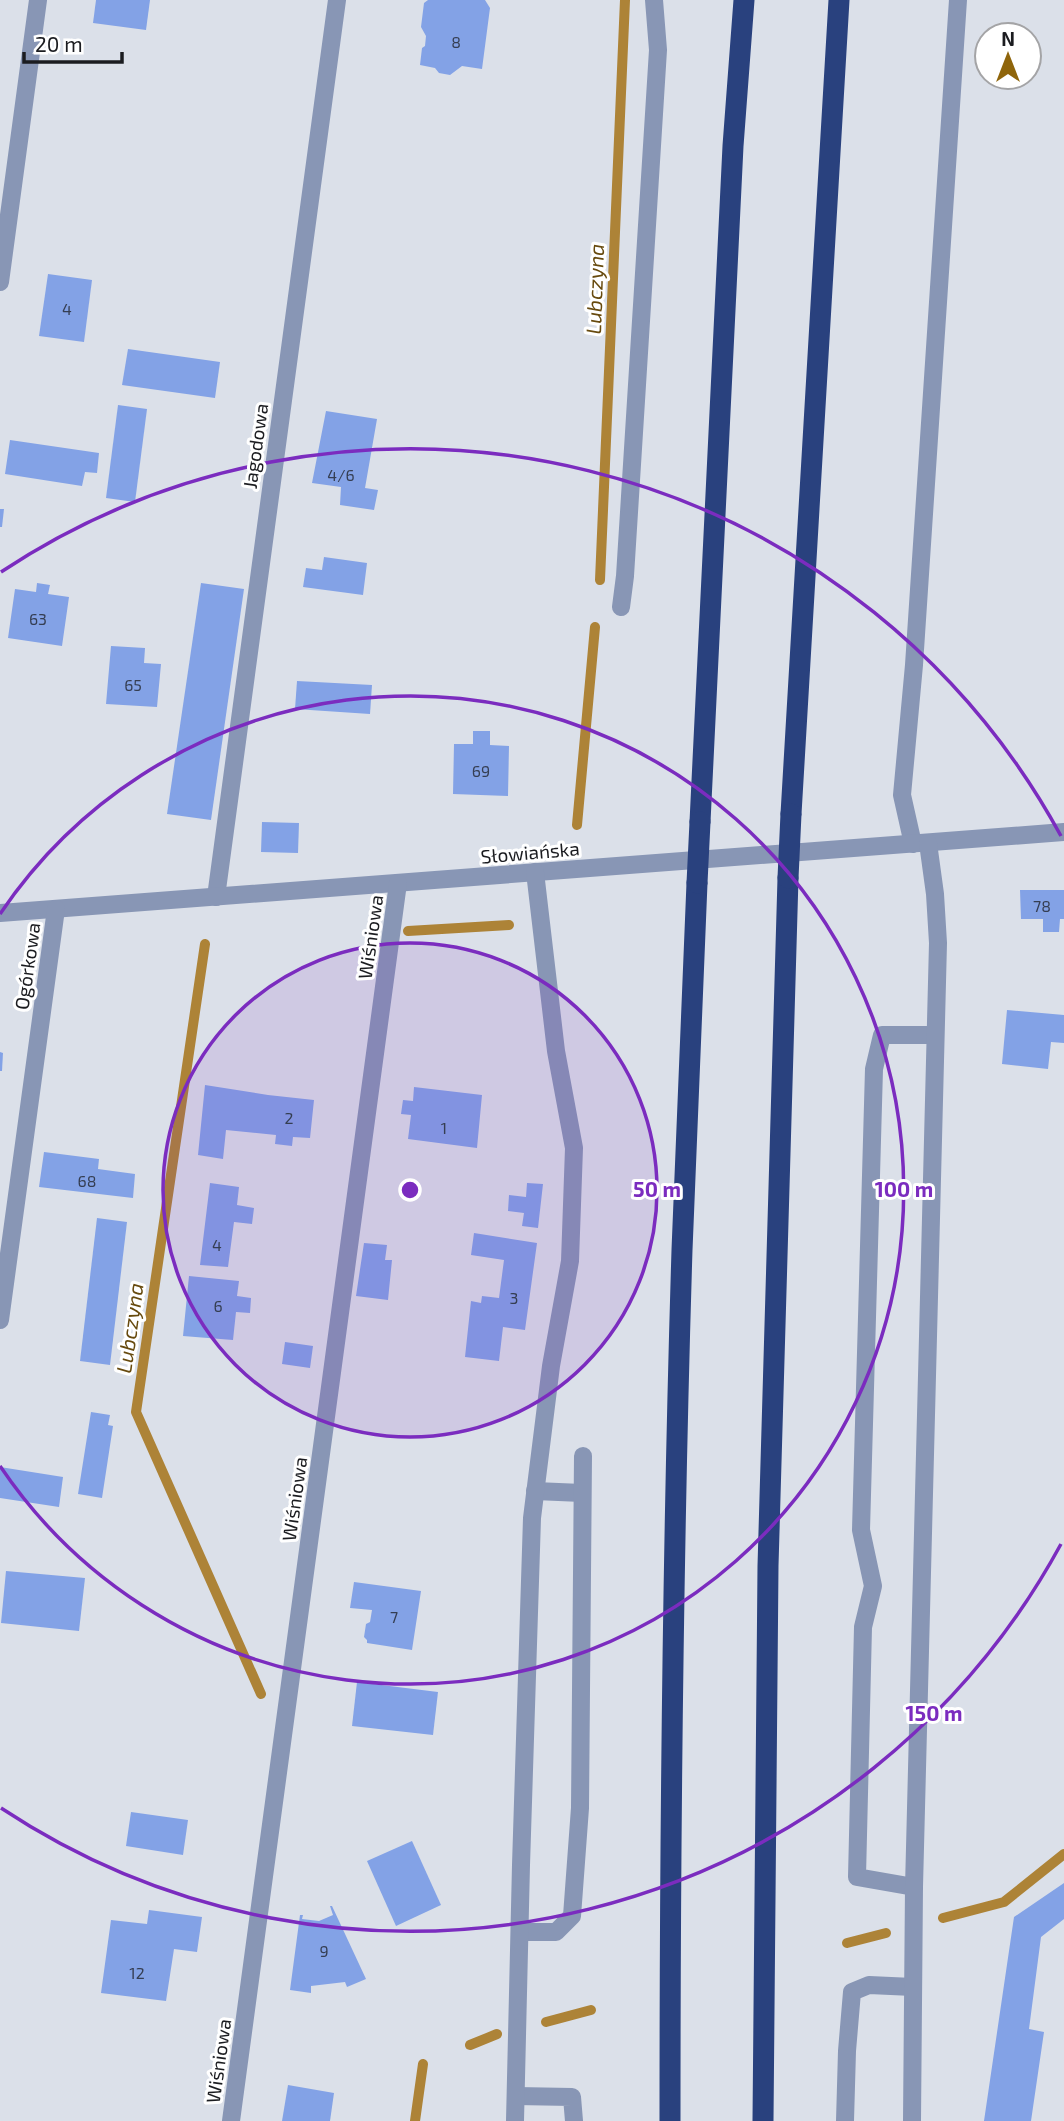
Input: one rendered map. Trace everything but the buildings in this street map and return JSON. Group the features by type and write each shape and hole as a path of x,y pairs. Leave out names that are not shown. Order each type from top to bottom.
{"highway":[{"path":"670,2121 674,1550 682,1249 733,146 744,0"},
{"path":"764,2121 768,1566 788,878 838,0"}],"street":[{"path":"0,282 38,0"},
{"name":"Jagodowa","path":"216,897 337,0"},
{"path":"621,607 658,50 654,0"},
{"path":"912,2121 914,1887 938,943 935,894 921,843 902,795 914,665 958,0"},
{"name":"Słowiańska","path":"0,913 1064,832"},
{"path":"515,2121 532,1518 551,1366 570,1261 574,1148 556,1051 535,872"},
{"name":"Wiśniowa","path":"232,2121 398,883"},
{"name":"Ogórkowa","path":"0,1320 56,909"},
{"path":"914,1887 857,1877 863,1627 873,1586 861,1530 874,1069 882,1035 935,1035"},
{"path":"520,1932 556,1932 572,1916 580,1808 583,1456"},
{"path":"535,1491 582,1493"},
{"path":"845,2121 852,1992 869,1985 913,1987"},
{"path":"516,2096 572,2097 574,2121"}],"waterway":[{"name":"Lubczyna","path":"600,580 625,0"},
{"name":"Lubczyna","path":"577,825 595,627"},
{"name":"Lubczyna","path":"408,931 509,925"},
{"name":"Lubczyna","path":"205,944 136,1412 261,1694"},
{"name":"Lubczyna","path":"943,1918 1004,1902 1064,1854"},
{"name":"Lubczyna","path":"847,1943 886,1933"},
{"name":"Lubczyna","path":"546,2022 591,2010"},
{"name":"Lubczyna","path":"470,2045 497,2034"},
{"name":"Lubczyna","path":"415,2121 423,2064"}]}
